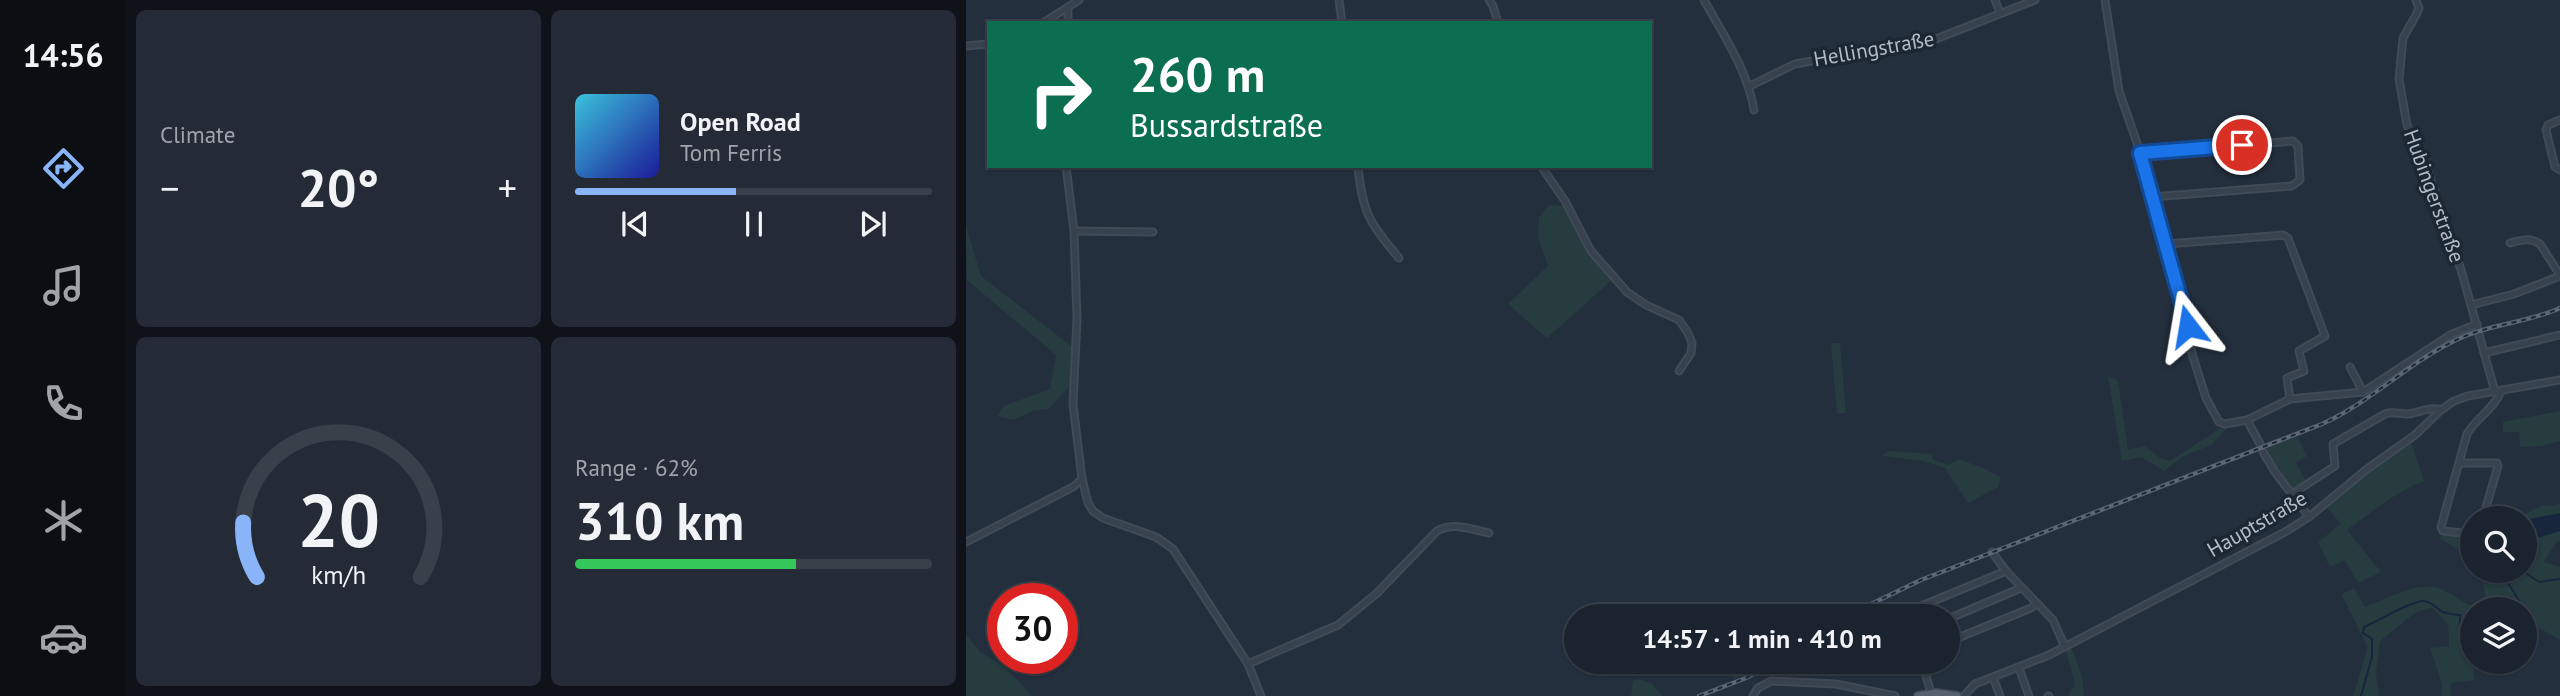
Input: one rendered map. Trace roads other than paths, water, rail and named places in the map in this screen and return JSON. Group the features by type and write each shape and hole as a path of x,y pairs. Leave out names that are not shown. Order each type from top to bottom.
{"main road":[{"path":"1918,696 1957,696"}],"street":[{"path":"1046,21 1079,0"},
{"path":"1339,0 1342,21"},
{"path":"1489,0 1497,21"},
{"path":"1704,0 1750,86 1754,110"},
{"path":"1995,0 2000,13"},
{"name":"Hellingstraße","path":"1750,86 1795,64 1936,39 2035,0"},
{"path":"2105,0 2119,91 2166,244 2186,318 2191,353 2210,409 2217,421 2221,423 2247,420 2290,398 2363,392 2450,335 2477,324"},
{"name":"Hubingerstraße","path":"2416,0 2418,8 2403,38 2399,79 2407,125 2429,174 2498,391"},
{"path":"1068,8 1068,21"},
{"path":"966,46 987,44"},
{"path":"2560,120 2548,125 2546,130 2555,167 2560,170"},
{"path":"2140,153 2293,141 2298,146 2300,180 2292,186 2152,197"},
{"path":"1066,168 1074,231 1077,349 1073,404 1082,480 1088,503 1093,512 1103,518 1156,537 1173,549 1248,664 1261,696"},
{"path":"1359,168 1363,205 1369,220 1399,258"},
{"path":"1542,168 1565,201 1591,251 1627,292 1646,305 1679,320 1684,327 1692,342 1691,353 1679,371"},
{"path":"1074,231 1153,232"},
{"path":"2166,244 2283,235 2288,239 2325,333 2324,338 2299,351 2304,371 2287,378 2290,398"},
{"path":"2471,305 2514,294 2560,276 2536,241 2528,239 2510,243"},
{"path":"2484,353 2560,335"},
{"path":"2350,367 2363,392"},
{"name":"Hauptstraße","path":"1964,696 1973,685 2065,647 2309,517 2367,469 2415,435 2441,410 2460,398 2560,380"},
{"path":"2460,533 2443,531 2441,527 2467,434 2473,423 2499,398 2498,391"},
{"path":"2292,494 2335,466 2333,444 2385,414 2410,414 2436,408 2441,410"},
{"path":"2247,420 2260,444"},
{"path":"2263,452 2309,517"},
{"path":"2460,463 2497,463 2486,506"},
{"path":"966,542 1039,506 1082,480"},
{"path":"1248,664 1338,625 1376,594 1437,531 1464,527 1489,533"},
{"path":"1992,552 2021,588 2056,624 2065,647"},
{"path":"1926,604 2006,571"},
{"path":"1960,614 2021,588"},
{"path":"1960,637 2036,604"},
{"path":"2019,668 2029,696"},
{"path":"1927,676 1931,694"},
{"path":"1993,677 2000,696"},
{"path":"1752,696 1771,681 1836,684 1895,696"}],"water":[{"path":"2560,513 2560,531 2537,538 2537,518"}],"waterway":[{"path":"2537,581 2560,579"},
{"path":"2508,583 2517,597"},
{"path":"2361,696 2372,657 2372,639 2363,633 2364,627 2419,601 2430,603 2443,612 2460,615"}],"railway":[{"path":"1871,604 1921,580 2322,424 2357,405 2438,349 2456,340 2560,308"},
{"path":"1699,696 1754,674"}]}
